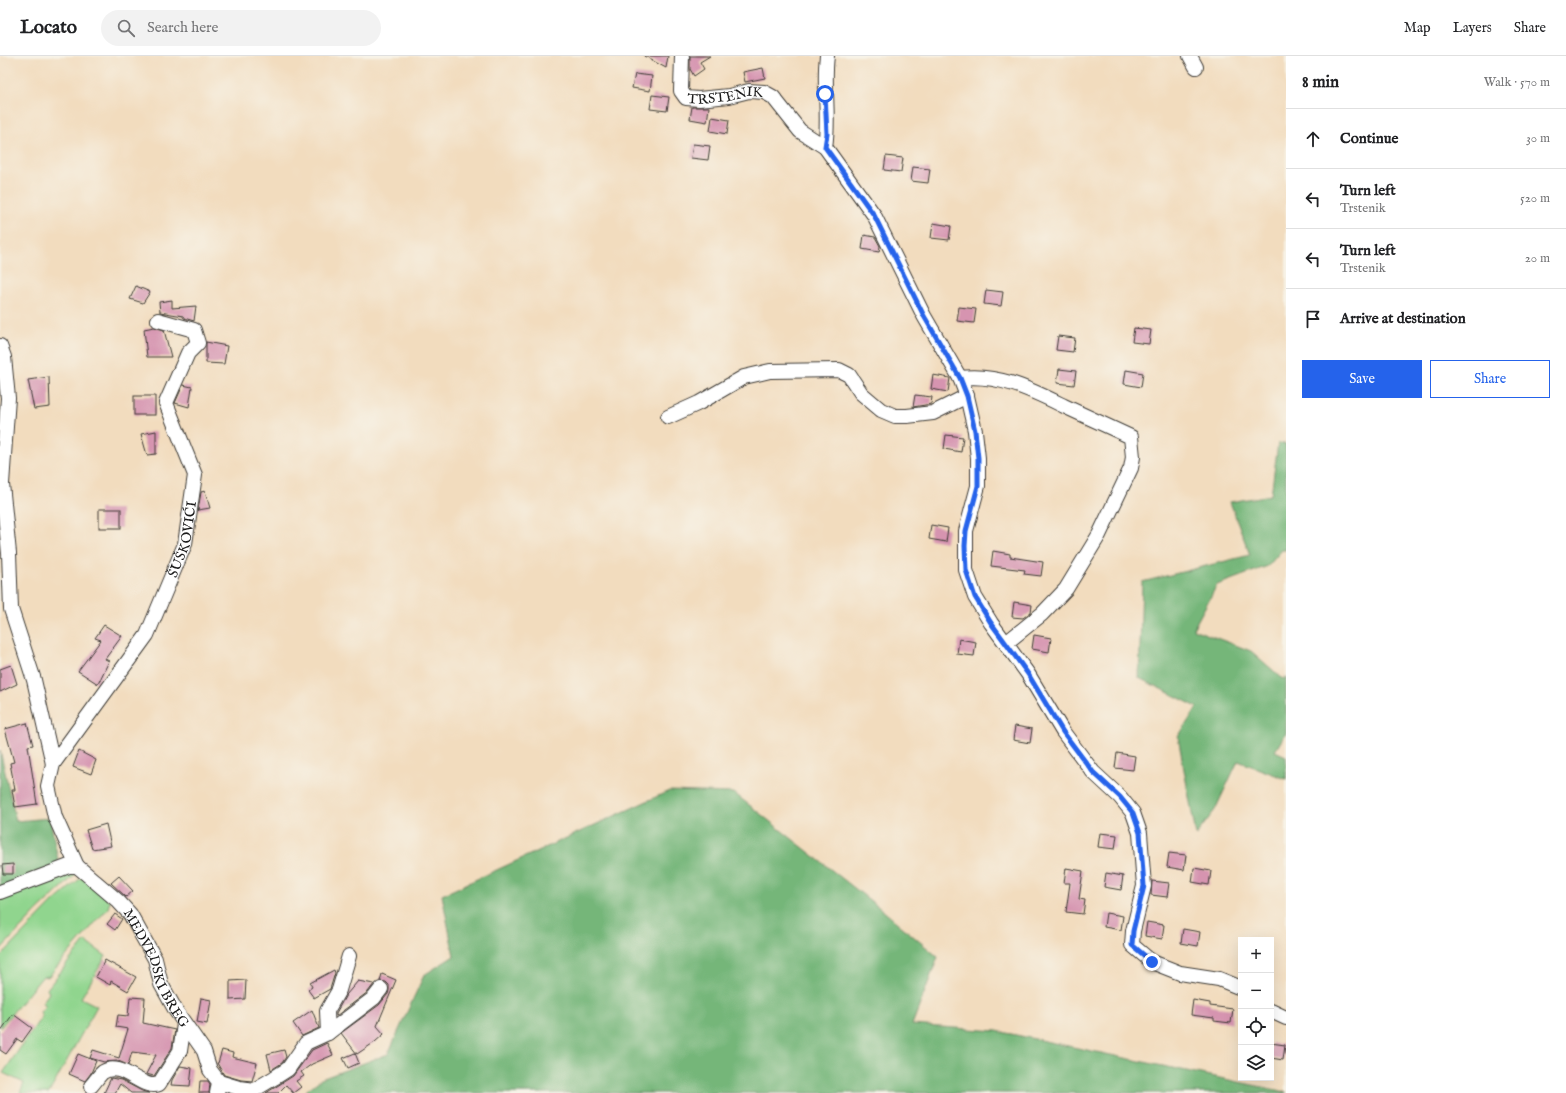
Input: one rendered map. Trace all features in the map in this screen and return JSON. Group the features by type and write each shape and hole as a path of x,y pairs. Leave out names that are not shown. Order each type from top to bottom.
{"street":[{"name":"TRSTENIK","path":"682,56 681,91 686,98 699,99 729,96 749,91 764,92 773,97 800,131 825,147 874,215 924,316 960,378 967,396 975,431 978,458 978,486 966,531 966,570 975,597 1028,674 1063,732 1093,772 1120,797 1133,813 1140,833 1144,886 1133,931 1132,945 1152,962 1158,965 1180,973 1219,978 1238,987"},
{"path":"825,147 827,134 825,94 827,56"},
{"name":"ŠUŠKOVIĆI","path":"77,866 55,817 48,786 53,764 147,635 185,544 195,475 166,403 188,353 198,343 194,330 158,320"},
{"name":"ŠUŠKOVIĆI","path":"0,346 4,357 8,398 2,484 9,553 11,609 34,680 53,764"},
{"path":"668,417 699,403 744,377 770,371 839,370 849,375 861,393 881,410 895,416 933,413 967,396"},
{"path":"960,378 994,378 1024,387 1131,437 1131,468 1099,535 1066,589 1042,614 1006,644"},
{"path":"0,892 69,866 77,866"},
{"name":"MEDVEDSKI BREG","path":"77,866 118,901 130,914 155,959 161,984 184,1024 204,1052 218,1088 254,1090 274,1078 288,1068 306,1043 328,1034 374,998 381,989"},
{"path":"328,1034 327,1011 339,990 348,956"},
{"path":"1274,1012 1286,1018"},
{"path":"91,1086 102,1072 109,1069 130,1074 148,1085 154,1086 159,1084 180,1051 184,1024"}],"green space":[{"path":"1278,443 1286,444 1286,550 1282,550 1268,566 1217,585 1193,629 1251,651 1283,679 1286,677 1286,733 1275,751 1286,756 1286,779 1238,761 1215,810 1196,835 1178,737 1197,707 1139,678 1142,582 1250,555 1230,502 1271,495"},
{"path":"0,750 16,821 50,818 61,871 0,898"},
{"path":"669,791 734,793 881,909 938,957 912,1025 997,1031 1286,1093 303,1093 321,1079 388,1054 424,975 454,956 442,895"},
{"path":"73,870 76,874 37,911 0,950 0,898"},
{"path":"83,876 110,901 108,908 48,977 43,976 0,1028 0,957 53,902"},
{"path":"85,941 106,956 81,998 97,1006 49,1093 20,1093 24,1083 3,1073 42,1016 40,1012 46,1005 42,1003 49,993 47,989"}],"building":[{"path":"644,56 668,56 666,68"},
{"path":"690,56 710,56 700,62 704,69 694,76 690,69"},
{"path":"763,68 765,78 745,82 743,72"},
{"path":"635,74 652,76 650,91 632,88"},
{"path":"652,95 669,97 667,111 650,109"},
{"path":"692,107 709,107 707,122 690,119"},
{"path":"712,117 729,120 727,134 710,131"},
{"path":"693,144 710,146 708,160 691,158"},
{"path":"886,156 903,158 901,172 884,170"},
{"path":"913,167 930,169 928,183 911,181"},
{"path":"933,223 951,226 949,240 931,238"},
{"path":"864,235 875,237 880,246 879,252 862,249"},
{"path":"136,286 150,292 143,303 130,299"},
{"path":"986,290 1003,292 1001,306 984,304"},
{"path":"172,300 172,308 196,306 194,321 184,318 183,316 160,312 159,302"},
{"path":"959,307 976,309 974,323 957,321"},
{"path":"154,327 164,330 171,357 147,357 144,329"},
{"path":"1134,328 1151,330 1149,344 1132,342"},
{"path":"1058,336 1075,338 1073,352 1056,350"},
{"path":"206,342 227,346 224,364 206,363"},
{"path":"1059,369 1076,371 1074,385 1057,383"},
{"path":"1126,370 1143,373 1141,387 1124,384"},
{"path":"933,375 950,378 948,392 931,389"},
{"path":"49,377 50,407 34,409 28,380"},
{"path":"183,385 192,387 189,407 175,403"},
{"path":"915,395 932,397 931,404 913,407"},
{"path":"134,396 155,396 155,415 134,415"},
{"path":"156,431 156,454 147,455 141,434"},
{"path":"946,435 963,437 961,452 944,449"},
{"path":"205,491 210,508 198,510 201,492"},
{"path":"99,509 121,509 121,528 99,528"},
{"path":"931,525 948,528 946,542 929,539"},
{"path":"993,551 1010,554 1010,557 1043,562 1041,576 1024,574 1025,570 991,566"},
{"path":"1014,602 1032,605 1031,612 1023,618 1012,617"},
{"path":"104,625 122,636 105,659 109,661 98,684 78,671 101,640 95,638"},
{"path":"1034,635 1051,638 1049,652 1032,649"},
{"path":"959,639 976,642 974,656 957,654"},
{"path":"11,665 17,684 0,692 0,669"},
{"path":"27,723 33,745 28,746 37,804 15,807 12,790 15,790 10,763 14,762 5,729"},
{"path":"1015,726 1032,729 1030,743 1013,740"},
{"path":"79,751 96,760 91,774 73,767"},
{"path":"1117,753 1135,756 1133,770 1115,768"},
{"path":"106,824 111,846 92,849 86,830"},
{"path":"1100,833 1117,835 1115,849 1098,847"},
{"path":"1169,853 1186,855 1184,870 1167,867"},
{"path":"13,864 13,874 3,874 2,865"},
{"path":"1066,868 1083,871 1079,899 1085,900 1083,914 1066,912 1070,883 1064,883"},
{"path":"1194,868 1211,871 1209,885 1192,882"},
{"path":"1106,873 1123,876 1121,890 1104,887"},
{"path":"119,876 133,891 126,897 111,883"},
{"path":"1152,881 1169,883 1167,897 1151,895"},
{"path":"1106,913 1123,916 1121,930 1104,927"},
{"path":"115,914 122,919 115,930 107,924"},
{"path":"1147,922 1164,925 1162,939 1145,936"},
{"path":"1183,929 1200,932 1198,946 1181,943"},
{"path":"105,960 136,977 128,991 111,981 110,985 96,977"},
{"path":"334,970 335,973 330,989 314,998 308,990 312,987 310,983"},
{"path":"382,974 396,980 377,1026 384,1034 357,1054 341,1033 379,1005 388,994 389,985 386,982 380,981"},
{"path":"246,980 245,999 230,1000 230,981"},
{"path":"358,981 374,984 368,992 336,1016 336,1013 346,995"},
{"path":"130,997 145,998 143,1023 175,1030 172,1048 154,1076 146,1074 156,1055 132,1052 128,1065 118,1061 104,1062 90,1058 93,1050 119,1058 128,1029 116,1027 118,1015 128,1016"},
{"path":"201,998 211,1000 207,1024 197,1022"},
{"path":"1193,1000 1210,1003 1210,1006 1233,1009 1231,1023 1214,1021 1214,1018 1191,1015"},
{"path":"312,1010 319,1028 302,1036 293,1023"},
{"path":"13,1014 32,1028 22,1042 17,1039 6,1054 0,1050 0,1032"},
{"path":"327,1043 333,1055 312,1064 301,1072 304,1076 296,1081 301,1087 293,1093 286,1085 278,1093 266,1093 293,1076 312,1050"},
{"path":"1274,1043 1285,1045 1283,1060 1274,1058"},
{"path":"222,1050 233,1053 232,1057 257,1063 252,1081 241,1080 224,1075 217,1063"},
{"path":"284,1050 286,1057 282,1063 271,1070 267,1054"},
{"path":"355,1053 359,1063 348,1068 343,1058"},
{"path":"78,1054 96,1061 91,1073 85,1081 69,1074"},
{"path":"180,1066 192,1068 190,1086 171,1085 172,1080"},
{"path":"111,1078 121,1080 149,1093 131,1093 120,1084 115,1093 104,1093"},
{"path":"200,1081 208,1081 210,1084 209,1093 199,1093"}],"route":[{"path":"825,94 827,134 825,147 874,215 924,316 960,378 967,396 975,431 978,458 978,486 966,531 965,546 966,570 975,597 991,623 1028,674 1063,732 1093,772 1120,797 1133,813 1140,833 1144,886 1133,931 1132,945 1152,962"}]}
